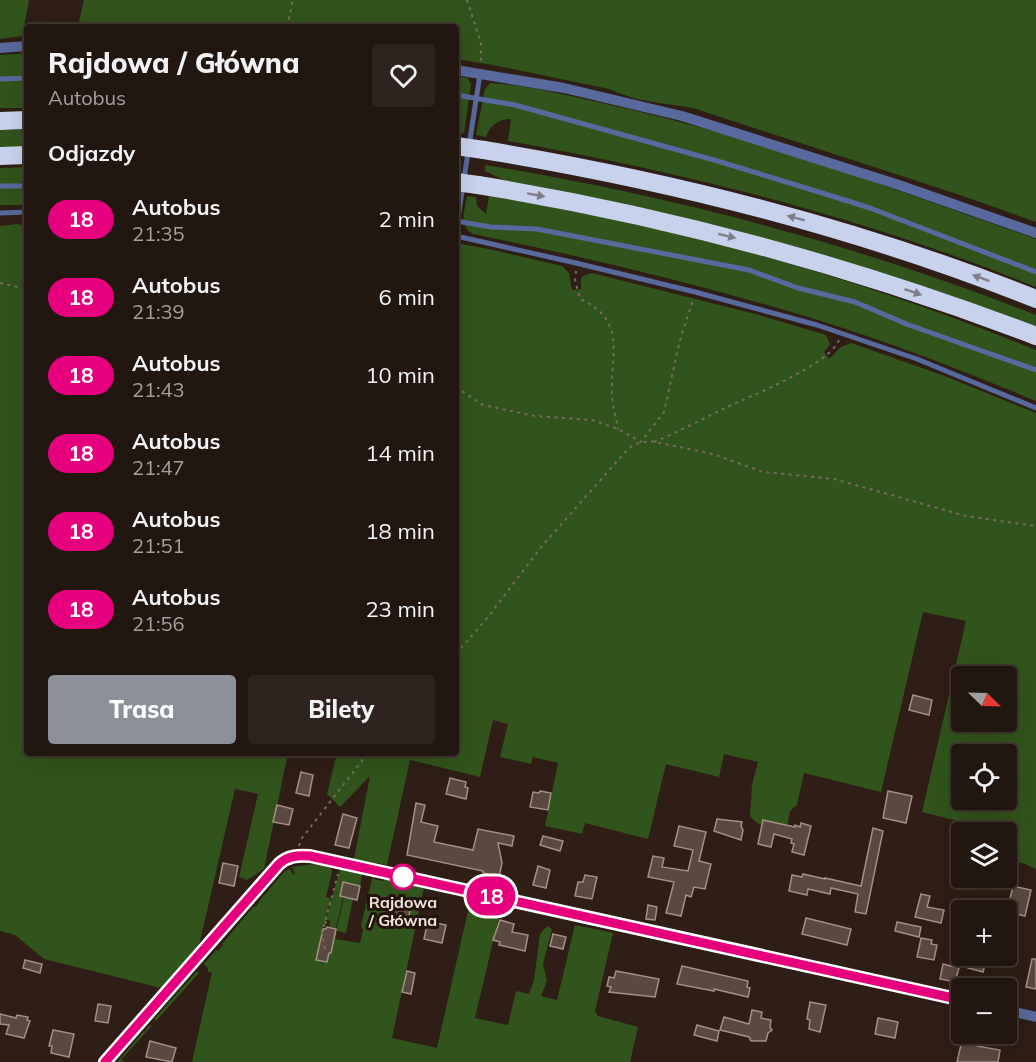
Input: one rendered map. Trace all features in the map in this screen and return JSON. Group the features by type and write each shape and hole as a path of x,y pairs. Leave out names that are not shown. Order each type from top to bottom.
{"highway":[{"path":"0,121 24,120"},
{"path":"459,146 623,176 730,201 891,247 1036,299"},
{"path":"0,156 24,155"},
{"path":"459,182 611,209 761,245 893,285 1036,336"}],"street":[{"path":"0,48 24,46"},
{"path":"459,70 564,88 682,116 888,182 1036,233"},
{"path":"105,1062 279,864 298,855 951,998"},
{"path":"1017,1013 1036,1017"}],"lane":[{"path":"459,208 480,74"},
{"path":"0,79 24,78"},
{"path":"459,95 515,105 819,192 870,208 1036,272"},
{"path":"0,186 24,186"},
{"path":"0,213 24,213"},
{"path":"459,221 491,227 537,229 749,270 798,288 855,302 909,325 1036,370"},
{"path":"459,237 755,307 842,333 917,359 1036,408"}],"path":[{"path":"290,24 293,0"},
{"path":"467,0 481,43 480,74"},
{"path":"576,263 575,280 580,299 594,305 606,317 615,340 612,395 618,429"},
{"path":"0,283 24,288"},
{"path":"459,651 488,617 542,546 628,449 641,442 664,412 680,340 695,292"},
{"path":"654,442 789,378 827,354 837,345 842,333"},
{"path":"459,389 483,405 535,416 592,420 618,429 641,442 654,442 713,454 763,472 834,479 966,516 1036,526"},
{"path":"298,855 302,838 366,756"},
{"path":"325,950 321,936 341,863"},
{"path":"325,921 328,927"}],"green space":[{"path":"0,0 29,0 22,36 0,39"},
{"path":"84,0 1036,0 1036,222 693,108 640,99 609,89 459,59 459,24 78,24"},
{"path":"24,53 24,108 0,108 0,55"},
{"path":"459,76 468,78 471,85 464,133 459,132"},
{"path":"490,83 563,94 715,132 823,165 1036,239 1036,287 907,240 776,200 643,168 508,141 511,119 496,124 486,137 476,135 485,89"},
{"path":"0,130 24,130 24,148 0,149"},
{"path":"485,165 626,192 765,225 833,245 901,266 1036,315 1036,329 510,183 485,171"},
{"path":"24,167 24,205 0,205 0,168"},
{"path":"467,196 476,197 477,206 486,214 489,196 559,208 698,239 835,278 970,324 1036,350 1036,401 922,356 806,316 664,277 473,234 465,227 464,222"},
{"path":"24,225 24,756 287,756 264,869 247,880 239,877 258,794 235,789 199,946 161,988 44,959 15,935 0,931 0,226"},
{"path":"459,244 562,266 569,273 572,290 581,289 583,276 592,273 759,315 826,335 830,344 824,352 829,359 841,347 851,343 942,375 1036,413 1036,869 1017,862 1017,822 961,822 922,812 951,686 951,732 1017,732 1017,666 956,666 966,621 923,612 881,792 804,773 797,805 790,811 787,827 762,825 750,816 752,785 758,762 724,754 719,777 666,764 648,839 585,823 582,834 545,826 558,763 533,757 531,764 500,757 508,724 493,720 480,777 410,760 387,865 354,859 370,776 340,807 327,794 336,756 459,756"},
{"path":"315,864 331,866 332,872 326,897 331,899 321,935 325,952 331,953 344,897 353,899 346,933 337,931 335,939 360,943 363,930 361,926 373,875 374,879 383,881 385,878 424,887 392,1038 437,1048 470,902 501,908 475,1018 508,1025 516,991 529,994 534,980 540,934 547,926 552,929 543,964 547,981 541,996 557,1000 575,925 613,933 595,1011 598,1016 638,1027 630,1062 192,1062 212,972 208,972 204,964 216,950 218,951 285,871 290,869 293,875 295,874 292,867"},
{"path":"340,869 362,874 360,886 343,883 340,896 343,897 336,928 329,926 330,921 326,920"},
{"path":"197,971 199,973 156,1021 154,1019"},
{"path":"156,1021 121,1060 124,1062 117,1062 144,1031 146,1032 146,1029"}],"building":[{"path":"913,695 932,700 929,715 909,710"},
{"path":"301,772 313,775 309,796 296,793"},
{"path":"450,778 466,782 465,787 468,788 466,799 446,794"},
{"path":"540,791 551,793 548,810 530,807 533,792 539,793"},
{"path":"888,791 912,796 906,823 883,818"},
{"path":"416,803 425,805 421,822 438,826 434,842 473,850 478,829 514,836 512,846 498,843 502,863 499,877 483,873 483,871 407,855"},
{"path":"277,805 293,809 289,825 273,822"},
{"path":"343,814 357,818 349,848 335,845"},
{"path":"717,819 742,822 741,840 714,831"},
{"path":"763,820 795,827 795,825 800,827 801,823 811,826 804,855 792,852 794,844 791,843 792,839 774,834 771,847 758,844"},
{"path":"679,826 706,832 699,861 711,864 705,889 694,887 691,897 686,895 681,916 666,913 674,882 648,877 653,856 664,858 662,867 688,871 693,850 674,846"},
{"path":"873,828 883,831 866,914 855,912 858,894 831,888 830,894 808,889 807,895 789,891 792,875 802,877 803,874 861,886"},
{"path":"543,836 563,841 560,851 540,845"},
{"path":"223,863 238,866 234,886 219,883"},
{"path":"538,866 550,870 546,888 533,885"},
{"path":"585,875 597,877 592,899 575,896 578,882 583,882"},
{"path":"343,882 360,886 357,900 340,896"},
{"path":"1013,888 1031,890 1025,916 1017,914 1017,900 1010,900"},
{"path":"921,894 930,896 927,907 944,910 941,923 915,917"},
{"path":"393,905 410,911 408,921 389,918"},
{"path":"648,905 657,907 655,920 646,919"},
{"path":"806,918 851,929 847,945 802,934"},
{"path":"500,920 514,924 512,932 528,935 525,951 499,945 500,942 493,940"},
{"path":"428,921 446,925 442,943 424,939"},
{"path":"897,922 921,927 919,937 895,931"},
{"path":"327,927 336,929 327,962 316,960 323,929"},
{"path":"553,934 566,937 563,949 550,946"},
{"path":"921,938 932,940 931,944 937,945 934,960 917,957"},
{"path":"1032,959 1036,959 1036,989 1026,987"},
{"path":"25,960 42,964 40,973 23,968"},
{"path":"943,964 959,968 956,978 951,978 951,981 940,979"},
{"path":"682,966 748,981 747,987 750,988 748,997 677,984"},
{"path":"968,966 984,966 983,972 968,968"},
{"path":"407,971 415,973 411,994 402,992"},
{"path":"616,971 659,979 655,997 609,992 611,987 607,986 609,977 614,978"},
{"path":"810,1002 826,1005 820,1032 809,1029 810,1020 807,1019"},
{"path":"98,1004 111,1006 108,1023 95,1021"},
{"path":"752,1010 762,1012 761,1018 771,1020 772,1030 768,1033 766,1041 751,1041 749,1037 720,1030 724,1017 749,1024"},
{"path":"0,1014 16,1018 17,1015 28,1017 27,1020 30,1021 24,1038 6,1034 9,1025 0,1024"},
{"path":"878,1018 898,1022 895,1038 875,1034"},
{"path":"697,1025 719,1031 717,1041 694,1035"},
{"path":"53,1030 74,1034 69,1057 51,1053 52,1046 49,1046"},
{"path":"150,1041 176,1048 172,1062 146,1057"},
{"path":"961,1044 978,1044 977,1046 1000,1050 998,1062 957,1062"}],"bus line":[{"name":"18","path":"105,1062 279,864 295,855 310,856 951,998"}],"place":[{"name":"Rajdowa / Główna","path":"403,877"}]}
